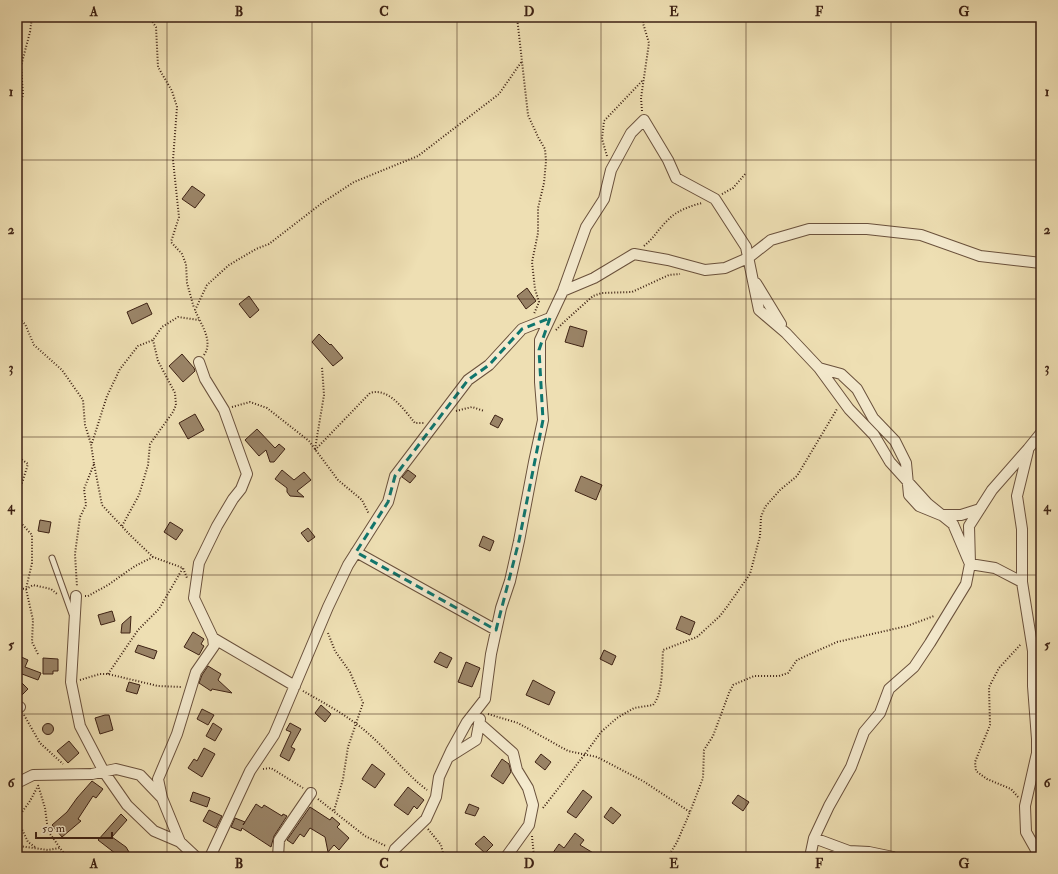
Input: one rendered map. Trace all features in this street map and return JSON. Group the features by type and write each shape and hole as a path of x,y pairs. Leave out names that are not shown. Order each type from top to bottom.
{"street":[{"path":"448,757 476,740 485,699 496,630 501,608 510,581 519,541 543,420 539,357 540,340 563,291 586,227 604,199 611,170 631,134 644,120 668,160 676,178 715,199 746,247 759,310 786,333 819,368 849,409 874,435 890,462 928,504 953,524 970,564"},
{"path":"563,291 594,278 634,254 668,260 705,270 725,268 748,258 771,240 809,229 867,229 921,235 980,256 1041,263"},
{"path":"737,263 751,275"},
{"path":"210,857 250,771 274,735 322,621 348,565 388,502 395,476 468,380 489,365 522,329 550,318"},
{"path":"180,842 162,798 158,779 176,734 196,672 214,646 213,638 194,598 199,563 217,526 233,499 241,489 246,474 224,410 205,379 199,362"},
{"path":"819,368 841,374 857,389 874,418 895,440 906,463 909,482"},
{"path":"810,857 814,838 829,806 851,767 864,732 880,712 889,689 914,667 966,584 970,564 969,526 992,490 1041,433"},
{"path":"1028,449 1017,496 1022,529 1022,582 1033,651 1033,686 1037,753 1025,806 1026,832 1036,854"},
{"path":"941,515 961,515 980,509"},
{"path":"356,552 496,630"},
{"path":"970,564 995,568 1022,582"},
{"path":"76,596 71,682 80,726 104,772 127,805 154,831 180,842 196,857"},
{"path":"213,638 295,686"},
{"path":"393,853 426,818 436,797 439,777 448,757 467,722 485,699"},
{"path":"479,723 513,753 517,770 528,788 533,805 529,825 506,857"},
{"path":"17,783 33,775 104,772 116,769 140,776 162,798"},
{"path":"278,857 279,840 310,793"},
{"path":"814,838 849,851 869,852 893,857"},
{"path":"832,857 849,851"}],"lane":[{"path":"52,558 74,619"}],"path":[{"path":"17,159 20,139 19,106 23,95 21,66 30,32 32,17"},
{"path":"149,17 156,27 158,67 172,91 177,106 172,160 179,217 171,242 182,254 186,264 187,283 195,310 207,335 207,351 199,362"},
{"path":"517,17 528,115 545,149 546,161 544,183 538,208 538,233 532,262 535,289 539,302 528,327"},
{"path":"644,17 643,23 649,43 641,98 644,120"},
{"path":"195,310 207,285 228,265 256,249 269,244 322,203 354,182 418,156 499,94 522,61"},
{"path":"611,170 602,139 604,121 644,80"},
{"path":"634,254 650,241 668,219 686,208 715,199 733,188 746,173"},
{"path":"17,181 20,198 19,264 17,276"},
{"path":"554,333 593,296 602,293 632,292 669,275 683,273"},
{"path":"17,317 25,324 34,345 62,370 83,400 85,425 91,444 102,505 153,557 183,568"},
{"path":"91,444 107,396 120,369 138,346 153,340 162,327 178,317 199,320"},
{"path":"122,526 139,495 148,465 150,444 173,412 176,405 176,393 158,361 153,340"},
{"path":"315,450 324,395 322,367"},
{"path":"315,450 370,393 376,391 391,397 415,423 435,422"},
{"path":"534,857 534,840 529,825 601,732 617,718 634,708 653,705 657,701 663,650 697,637 725,610 750,574 760,536 761,517 765,507 780,490 797,476 842,400"},
{"path":"224,410 250,402 267,408 308,441 338,480 362,500 374,524"},
{"path":"442,414 472,407 484,411"},
{"path":"17,456 28,464 17,499"},
{"path":"94,464 84,489 86,505 80,517 76,554 76,596 88,596 108,585 135,566 153,557"},
{"path":"17,514 21,522 32,535 32,563 26,589 33,620 32,642 38,654"},
{"path":"183,568 187,580"},
{"path":"108,674 138,630 159,609 183,568"},
{"path":"17,588 26,589 33,585 51,589 67,602"},
{"path":"668,857 677,842 703,778 704,750 713,736 728,693 734,685 754,676 779,676 788,673 796,660 837,642 907,626 950,610"},
{"path":"322,621 335,651 350,672 363,703 348,747 343,779 334,811"},
{"path":"1025,806 1010,789 987,779 976,771 974,762 990,725 989,687 999,668 1031,634"},
{"path":"71,682 100,674 108,674 158,686 190,688"},
{"path":"295,686 337,710 356,724 390,753 413,779 436,797"},
{"path":"18,708 40,743 74,774"},
{"path":"482,712 518,723 568,751 597,757 643,781 690,812"},
{"path":"250,771 271,768 310,793 365,836 393,853"},
{"path":"36,848 28,842 17,819 30,801 38,785 51,774"},
{"path":"38,785 45,808 48,832 67,857"},
{"path":"426,818 428,830 441,846 444,857"},
{"path":"17,847 48,850 60,848"}],"highlighted area":[{"path":"550,318 539,350 543,420 519,541 496,630 356,552 388,502 395,476 468,380 489,365 522,329"}],"building":[{"path":"192,186 205,195 195,208 182,199"},
{"path":"527,288 536,301 526,309 517,296"},
{"path":"249,296 259,310 250,318 239,304"},
{"path":"147,303 152,314 132,324 127,312"},
{"path":"570,326 587,331 583,347 565,342"},
{"path":"319,334 330,345 331,344 343,358 333,366 312,342"},
{"path":"182,354 195,371 183,382 169,366"},
{"path":"195,414 204,430 188,439 179,423"},
{"path":"495,415 503,419 498,428 490,424"},
{"path":"257,429 275,448 279,444 285,449 274,462 270,462 266,450 259,456 245,440"},
{"path":"282,470 294,480 304,472 311,480 297,491 304,497 290,496 287,492 287,488 275,479"},
{"path":"408,470 416,476 410,483 402,477"},
{"path":"581,476 602,485 596,500 575,491"},
{"path":"40,520 51,522 49,533 38,531"},
{"path":"170,522 183,530 176,540 164,532"},
{"path":"308,528 315,537 308,542 301,533"},
{"path":"483,536 494,541 490,551 479,546"},
{"path":"112,611 115,621 101,625 98,615"},
{"path":"131,616 130,633 121,633 122,624"},
{"path":"681,616 695,622 690,635 676,629"},
{"path":"193,632 204,639 201,644 204,646 199,655 184,647"},
{"path":"138,645 157,651 154,659 135,652"},
{"path":"604,650 616,656 612,665 600,659"},
{"path":"440,652 452,658 447,668 434,662"},
{"path":"17,655 28,660 25,667 41,673 38,680 22,674 19,680 28,689 22,695 17,691"},
{"path":"43,658 58,659 58,671 53,671 53,674 43,674"},
{"path":"466,662 480,668 472,687 458,682"},
{"path":"208,666 221,674 218,680 232,693 212,689 211,691 199,683"},
{"path":"533,680 555,692 549,705 526,695"},
{"path":"129,682 140,685 137,694 126,691"},
{"path":"321,705 331,714 325,722 315,713"},
{"path":"202,709 214,715 208,725 197,719"},
{"path":"109,715 113,730 100,734 95,718"},
{"path":"213,723 222,729 215,741 206,736"},
{"path":"290,723 301,729 291,747 295,749 289,761 280,756 291,732 286,730"},
{"path":"46,724 50,724 52,725 52,733 46,734 43,731 43,727"},
{"path":"69,741 79,753 68,763 57,751"},
{"path":"204,748 215,754 202,777 188,768 194,759 197,761"},
{"path":"541,754 551,762 545,770 535,762"},
{"path":"502,759 509,764 511,772 503,784 491,776"},
{"path":"372,764 385,774 375,788 362,779"},
{"path":"92,781 103,789 96,798 93,796 78,819 81,821 62,837 52,825 67,812"},
{"path":"408,787 424,800 417,809 414,806 408,815 394,805"},
{"path":"583,790 592,797 576,818 567,812"},
{"path":"193,792 210,798 207,807 190,801"},
{"path":"738,795 749,802 743,811 732,803"},
{"path":"256,804 262,808 264,805 282,816 283,814 287,816 274,836 271,847 242,828 241,831 231,827 235,818 245,822"},
{"path":"469,804 479,808 475,816 465,813"},
{"path":"310,807 330,820 332,817 340,824 337,827 349,838 339,850 334,845 328,852 325,837 310,828 304,837 300,834 293,844 287,840"},
{"path":"611,807 621,815 613,824 604,817"},
{"path":"209,810 222,816 216,828 203,821"},
{"path":"121,814 127,820 112,837 126,847 132,857 120,857 98,840"},
{"path":"575,833 584,840 580,845 600,857 550,857 559,844 564,848"},
{"path":"484,836 493,845 485,853 475,844"}]}
